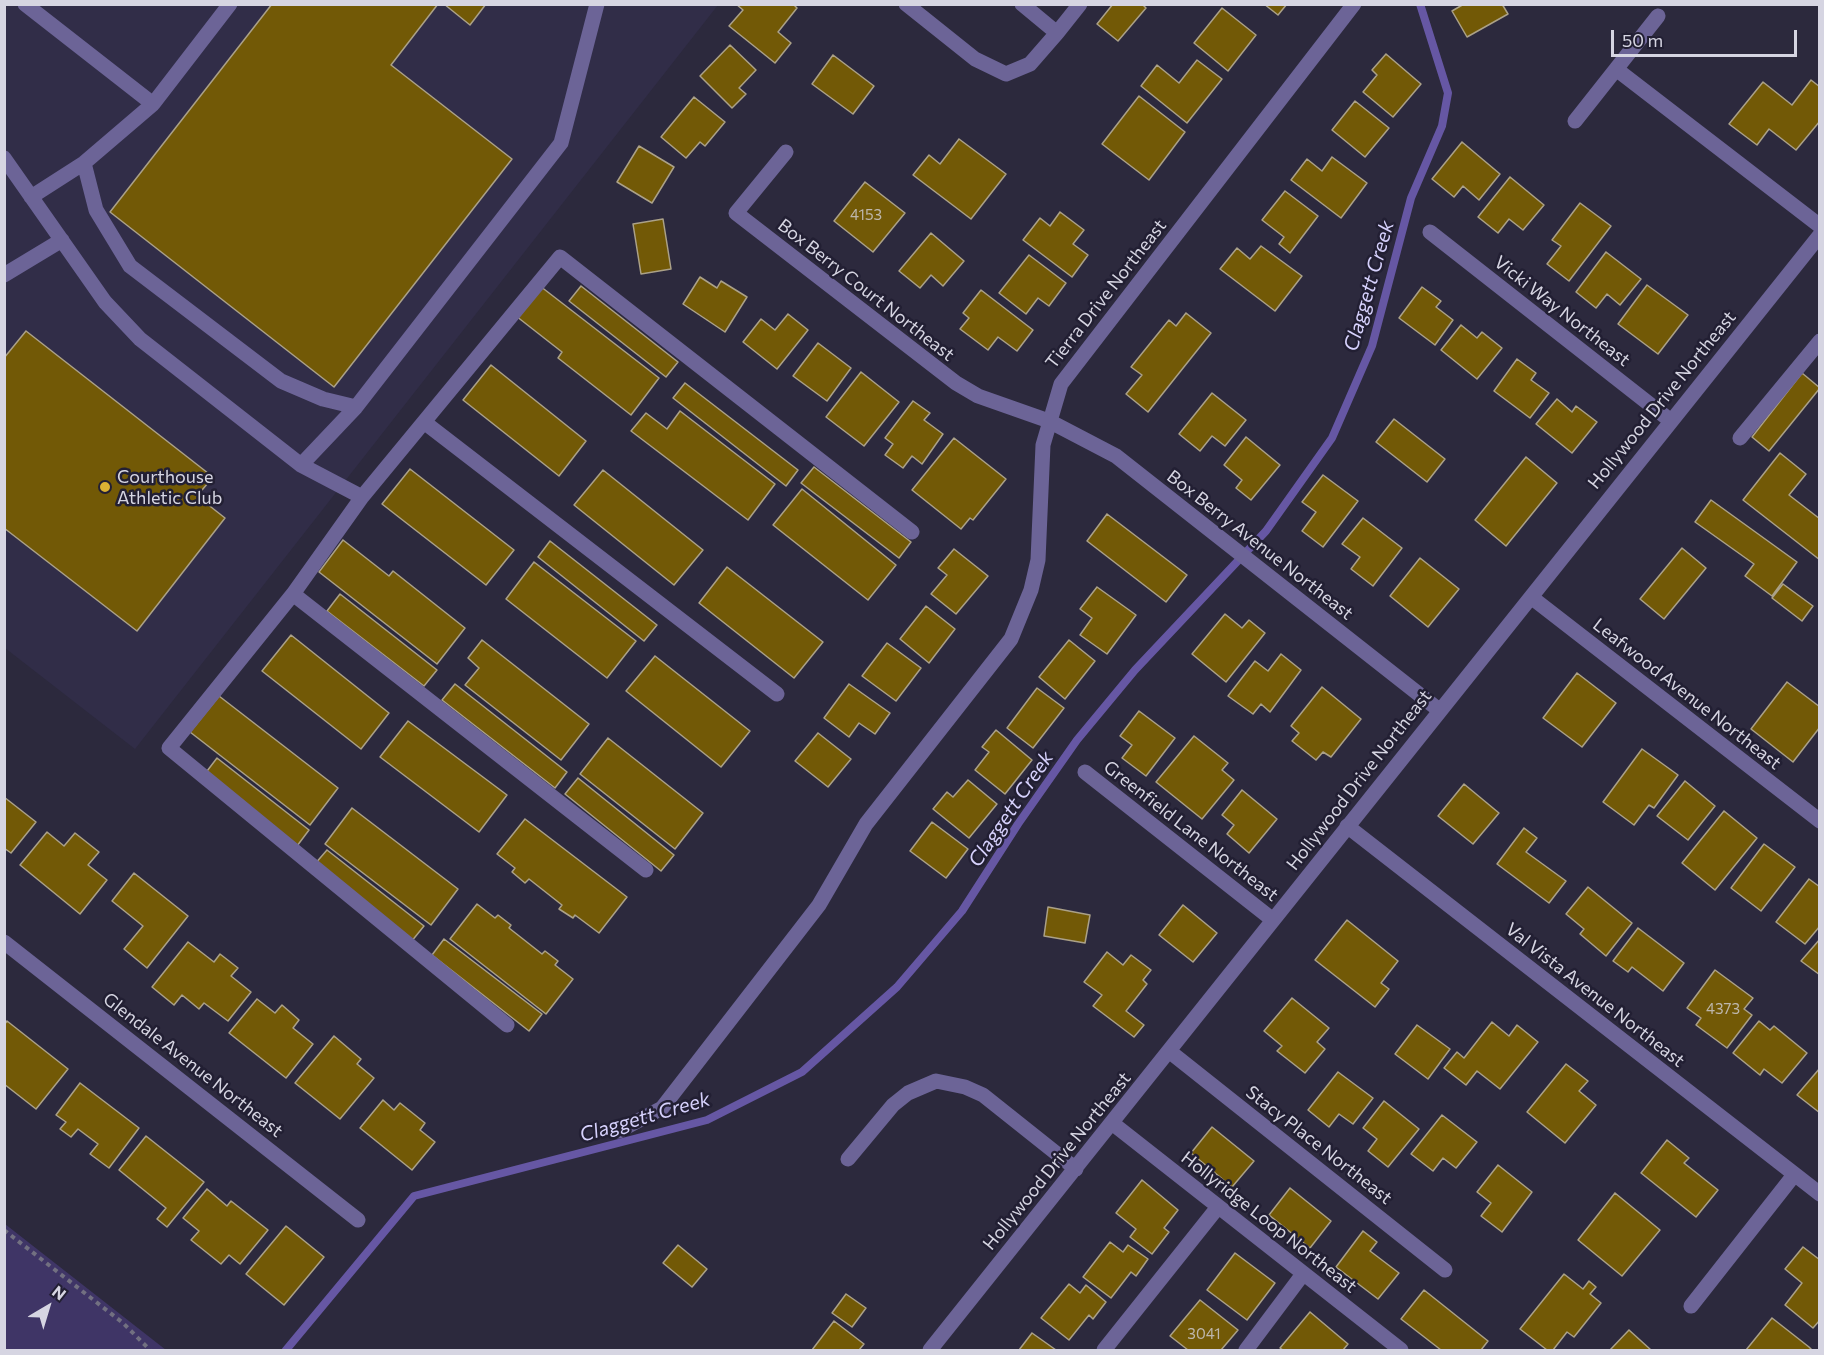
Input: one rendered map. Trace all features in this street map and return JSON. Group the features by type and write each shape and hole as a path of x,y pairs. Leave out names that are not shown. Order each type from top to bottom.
{"street":[{"path":"25,4 153,104"},
{"path":"32,197 84,163 153,104 230,4"},
{"path":"301,465 356,408 561,143 597,4"},
{"path":"906,4 975,59 1006,74 1030,64 1080,4"},
{"path":"1022,4 1057,33"},
{"name":"Tierra Drive Northeast","path":"619,1131 662,1108 819,905 866,824 1011,639 1022,616 1038,560 1041,476 1049,421 1061,384 1354,4"},
{"path":"1575,121 1658,16"},
{"path":"1616,69 1820,226"},
{"name":"Box Berry Court Northeast","path":"786,152 736,213 956,383 978,396 1049,421"},
{"path":"4,158 105,302 140,339 301,465 362,497"},
{"path":"84,163 96,210 130,266 281,381 323,399 356,408"},
{"name":"Vicki Way Northeast","path":"1430,232 1671,421"},
{"name":"Hollywood Drive Northeast","path":"930,1350 1820,234"},
{"path":"4,275 62,240"},
{"path":"507,1024 170,748 293,594 362,497 560,257 912,532"},
{"path":"1740,438 1820,341"},
{"name":"Box Berry Avenue Northeast","path":"1049,421 1116,456 1439,710"},
{"path":"424,422 777,694"},
{"path":"293,594 646,870"},
{"name":"Leafwood Avenue Northeast","path":"1531,597 1820,821"},
{"name":"Greenfield Lane Northeast","path":"1085,772 1274,920"},
{"name":"Val Vista Avenue Northeast","path":"1347,826 1820,1194"},
{"name":"Glendale Avenue Northeast","path":"4,942 358,1220"},
{"name":"Stacy Place Northeast","path":"1169,1051 1445,1270"},
{"path":"848,1159 893,1105 908,1093 936,1081 965,1087 983,1095 1076,1169"},
{"name":"Hollyridge Loop Northeast","path":"1112,1123 1401,1350"},
{"path":"1691,1306 1794,1174"},
{"path":"1104,1350 1218,1207"},
{"path":"1246,1350 1303,1274"}],"path":[{"path":"4,1230 123,1323 150,1350"}],"shaded area":[{"path":"4,5 718,5 135,749 5,648"},
{"path":"5,1224 166,1350 5,1350"}],"building":[{"path":"272,4 438,4 391,65 512,159 334,387 110,212"},
{"path":"444,4 486,4 470,25"},
{"path":"736,4 793,4 797,8 778,32 791,43 775,63 729,26 743,10"},
{"path":"1113,4 1142,4 1146,8 1118,41 1097,24"},
{"path":"1264,4 1287,4 1278,15"},
{"path":"1464,4 1502,4 1508,14 1467,37 1452,11"},
{"path":"1222,8 1256,35 1228,71 1194,43"},
{"path":"730,45 756,70 739,88 746,94 732,108 700,76"},
{"path":"1386,54 1421,84 1393,117 1363,92 1377,75 1372,70"},
{"path":"833,55 874,86 853,114 812,84"},
{"path":"1197,60 1222,79 1187,123 1141,86 1157,65 1179,83"},
{"path":"1811,80 1820,87 1820,121 1796,150 1769,129 1757,145 1729,124 1763,82 1792,105"},
{"path":"1139,96 1185,132 1149,180 1102,144"},
{"path":"694,97 725,122 705,146 700,142 686,158 661,137"},
{"path":"1355,101 1389,128 1365,157 1332,130"},
{"path":"959,139 1006,174 971,219 913,175 929,155 940,164"},
{"path":"1462,142 1500,174 1479,200 1463,186 1454,197 1432,179"},
{"path":"639,146 674,167 652,203 617,182"},
{"path":"1332,157 1367,183 1341,218 1291,180 1307,159 1322,171"},
{"path":"1510,177 1544,205 1523,230 1509,219 1498,233 1478,217"},
{"path":"865,182 905,213 873,252 834,221"},
{"path":"1285,191 1318,216 1290,253 1279,244 1284,237 1262,220"},
{"path":"1580,203 1611,226 1569,281 1547,264 1561,246 1552,240"},
{"path":"1060,212 1084,230 1073,244 1088,255 1072,277 1023,240 1040,218 1050,226"},
{"path":"663,219 671,269 641,274 633,224"},
{"path":"931,233 964,261 943,286 931,275 920,288 899,271"},
{"path":"1261,246 1302,276 1275,311 1220,269 1237,248 1250,259"},
{"path":"1606,252 1641,279 1620,305 1607,294 1596,308 1576,292"},
{"path":"1029,255 1066,283 1049,306 1038,298 1026,314 999,293"},
{"path":"700,277 717,288 721,281 747,297 725,332 683,304"},
{"path":"1647,285 1688,315 1658,354 1618,324"},
{"path":"540,286 659,378 631,415 558,358 562,352 516,316"},
{"path":"581,286 678,362 666,377 569,301"},
{"path":"1422,287 1441,301 1436,307 1453,320 1435,345 1399,318"},
{"path":"981,290 1033,330 1017,351 998,337 988,350 960,329 969,318 963,313"},
{"path":"1186,313 1211,333 1148,412 1126,394 1142,375 1131,367 1169,320 1176,326"},
{"path":"788,314 808,330 777,369 743,342 761,319 775,330"},
{"path":"1461,325 1477,338 1482,332 1502,348 1477,379 1441,350"},
{"name":"Courthouse Athletic Club","path":"26,331 213,477 197,496 225,518 137,631 4,528 4,358"},
{"path":"818,343 851,368 827,401 793,376"},
{"path":"1517,359 1536,373 1531,380 1549,393 1530,418 1494,391"},
{"path":"491,365 586,441 559,476 463,400"},
{"path":"861,372 899,402 864,446 826,417"},
{"path":"1802,373 1820,388 1769,451 1752,437"},
{"path":"685,383 798,470 786,486 673,398"},
{"path":"1212,393 1246,420 1225,446 1212,436 1200,451 1179,434"},
{"path":"1557,399 1572,412 1576,406 1597,422 1572,453 1536,424"},
{"path":"913,401 930,413 924,420 943,434 922,464 912,456 903,468 885,455 893,444 885,438"},
{"path":"680,411 775,484 748,520 631,431 646,413 667,429"},
{"path":"1394,419 1445,459 1427,482 1376,442"},
{"path":"1246,437 1280,465 1251,500 1236,488 1242,480 1224,465"},
{"path":"954,438 1006,479 973,520 970,518 961,529 912,490"},
{"path":"1780,453 1806,474 1789,495 1820,519 1820,560 1743,500"},
{"path":"1526,457 1557,483 1506,546 1475,520"},
{"path":"814,467 911,542 899,558 801,483"},
{"path":"410,469 514,550 486,585 382,504"},
{"path":"603,470 703,550 674,585 574,505"},
{"path":"1323,475 1358,501 1323,547 1302,531 1316,512 1302,502"},
{"path":"802,489 896,565 868,600 773,525"},
{"path":"1711,500 1797,562 1772,596 1745,576 1754,564 1695,522"},
{"path":"1107,514 1187,575 1166,602 1087,541"},
{"path":"1363,518 1402,548 1373,586 1351,569 1360,557 1342,544"},
{"path":"343,540 389,576 393,571 465,628 437,664 319,572"},
{"path":"550,541 657,625 644,641 538,557"},
{"path":"1682,548 1706,568 1664,619 1640,599"},
{"path":"954,549 988,576 956,614 931,594 947,575 938,568"},
{"path":"1420,558 1459,589 1428,627 1390,596"},
{"path":"534,562 636,641 607,678 506,599"},
{"path":"727,567 823,642 794,678 699,603"},
{"path":"1783,584 1813,606 1802,621 1772,598"},
{"path":"1097,587 1136,615 1107,654 1080,635 1092,618 1080,609"},
{"path":"340,594 437,670 424,686 327,611"},
{"path":"926,606 955,629 929,663 900,639"},
{"path":"1225,614 1242,628 1249,620 1265,633 1226,682 1192,654"},
{"path":"291,635 389,713 361,749 262,671"},
{"path":"482,640 589,724 561,760 465,685 479,668 468,658"},
{"path":"1069,640 1095,661 1065,699 1039,677"},
{"path":"887,643 921,668 896,701 862,676"},
{"path":"1281,654 1301,670 1270,712 1261,704 1253,714 1228,696 1255,661 1268,671"},
{"path":"655,656 750,731 721,767 626,691"},
{"path":"1577,673 1616,703 1582,747 1543,718"},
{"path":"1787,682 1820,707 1820,727 1793,762 1751,729"},
{"path":"455,684 567,772 555,788 442,700"},
{"path":"849,684 890,713 875,734 859,723 849,737 824,718"},
{"path":"1322,687 1361,719 1331,757 1323,752 1316,760 1292,741 1299,733 1291,726"},
{"path":"1037,688 1064,708 1033,748 1007,728"},
{"path":"219,696 338,788 310,825 190,732"},
{"path":"1139,711 1175,738 1146,776 1122,758 1132,745 1120,736"},
{"path":"408,721 507,795 479,832 380,757"},
{"path":"996,730 1032,760 1005,794 975,770 989,752 982,747"},
{"path":"818,733 851,759 828,787 795,761"},
{"path":"1194,736 1228,763 1222,770 1234,780 1202,819 1156,782"},
{"path":"608,738 703,813 675,849 580,774"},
{"path":"1642,749 1678,775 1654,808 1649,805 1634,825 1603,802"},
{"path":"217,758 309,830 297,846 204,775"},
{"path":"578,778 674,855 661,871 565,794"},
{"path":"968,780 997,804 969,838 933,809 947,792 953,797"},
{"path":"1685,781 1715,806 1688,840 1657,816"},
{"path":"1464,784 1499,813 1473,844 1438,816"},
{"path":"1242,790 1277,819 1249,853 1227,834 1234,825 1222,815"},
{"path":"4,797 36,822 11,853 4,848"},
{"path":"352,808 458,889 431,925 325,844"},
{"path":"1724,811 1757,838 1715,890 1682,863"},
{"path":"525,819 627,897 599,933 575,915 573,918 559,909 562,905 529,879 525,883 512,872 515,868 497,854"},
{"path":"932,822 968,849 946,878 910,851"},
{"path":"1524,828 1537,838 1526,852 1566,881 1549,903 1497,864"},
{"path":"47,832 64,846 75,833 99,852 88,865 107,880 80,914 20,865"},
{"path":"1764,844 1795,867 1761,911 1731,888"},
{"path":"327,850 424,926 411,942 314,865"},
{"path":"134,873 188,916 147,968 124,949 143,926 112,901"},
{"path":"1809,879 1820,887 1820,926 1805,944 1776,922"},
{"path":"1588,887 1632,923 1606,956 1580,934 1584,929 1566,914"},
{"path":"477,904 495,918 498,915 511,925 509,928 542,954 545,951 558,961 555,965 573,979 546,1014 450,939"},
{"path":"1183,905 1217,933 1193,962 1159,935"},
{"path":"1048,907 1090,915 1085,943 1044,936"},
{"path":"1347,920 1398,961 1381,983 1389,989 1375,1007 1315,960"},
{"path":"1638,928 1684,963 1663,991 1632,967 1628,972 1613,961"},
{"path":"444,939 542,1014 529,1031 432,955"},
{"path":"1820,939 1820,975 1801,961"},
{"path":"188,942 214,962 220,954 238,968 231,976 251,992 228,1021 204,1003 199,1009 182,995 174,1005 152,987"},
{"path":"1107,952 1123,965 1131,955 1151,970 1143,980 1147,984 1126,1011 1144,1025 1134,1037 1093,1006 1102,995 1084,982"},
{"path":"1715,970 1753,998 1744,1009 1752,1015 1727,1048 1696,1025 1701,1018 1687,1008"},
{"path":"1292,998 1329,1028 1317,1042 1325,1049 1305,1073 1277,1051 1282,1046 1264,1031"},
{"path":"257,999 275,1013 282,1005 299,1020 293,1028 313,1044 286,1078 229,1033"},
{"path":"7,1021 68,1069 36,1109 4,1084 4,1025"},
{"path":"1759,1021 1770,1030 1774,1026 1807,1053 1782,1083 1764,1069 1760,1075 1733,1053"},
{"path":"1492,1022 1509,1036 1517,1025 1538,1042 1500,1089 1477,1071 1466,1085 1444,1068 1457,1052 1464,1058"},
{"path":"1417,1025 1450,1049 1428,1079 1395,1054"},
{"path":"334,1036 361,1059 357,1064 374,1078 340,1119 295,1083"},
{"path":"1566,1064 1588,1081 1579,1091 1596,1105 1565,1143 1527,1112"},
{"path":"1820,1068 1820,1113 1797,1095"},
{"path":"1338,1072 1373,1098 1353,1124 1339,1114 1329,1127 1308,1110"},
{"path":"80,1083 139,1128 109,1168 90,1154 98,1144 78,1129 71,1137 60,1129 66,1122 56,1115"},
{"path":"383,1100 394,1110 400,1103 425,1123 420,1130 435,1142 412,1170 360,1128"},
{"path":"1384,1101 1419,1129 1388,1167 1368,1151 1377,1139 1363,1128"},
{"path":"1442,1115 1477,1142 1456,1168 1443,1158 1433,1171 1411,1154"},
{"path":"1212,1127 1254,1161 1232,1187 1191,1153"},
{"path":"146,1136 204,1182 167,1227 157,1219 166,1208 119,1170"},
{"path":"1667,1140 1689,1158 1684,1163 1718,1190 1696,1217 1641,1173"},
{"path":"1498,1165 1532,1192 1502,1232 1481,1216 1491,1203 1477,1192"},
{"path":"1142,1180 1178,1210 1164,1228 1169,1232 1152,1254 1130,1237 1136,1229 1116,1213"},
{"path":"1290,1188 1331,1221 1310,1248 1269,1215"},
{"path":"207,1189 227,1206 231,1201 268,1230 240,1264 229,1255 221,1264 191,1240 199,1231 183,1218"},
{"path":"1615,1193 1660,1230 1622,1276 1578,1240"},
{"path":"286,1226 324,1257 284,1305 246,1274"},
{"path":"1363,1231 1377,1242 1370,1251 1399,1273 1378,1299 1336,1267"},
{"path":"1110,1242 1123,1252 1128,1245 1148,1259 1136,1276 1131,1272 1111,1298 1083,1277"},
{"path":"678,1245 707,1269 692,1287 663,1263"},
{"path":"1803,1247 1820,1260 1820,1320 1813,1328 1785,1305 1802,1283 1785,1269"},
{"path":"1235,1253 1275,1283 1247,1320 1207,1290"},
{"path":"1564,1274 1583,1289 1589,1281 1596,1287 1590,1294 1601,1303 1574,1337 1567,1332 1553,1350 1547,1350 1520,1329"},
{"path":"1069,1284 1080,1293 1086,1285 1106,1302 1093,1319 1089,1315 1069,1340 1041,1318"},
{"path":"1424,1290 1488,1341 1481,1350 1441,1350 1401,1319"},
{"path":"846,1294 866,1308 852,1327 832,1313"},
{"path":"1200,1300 1238,1330 1221,1350 1188,1350 1170,1336"},
{"path":"1310,1312 1348,1344 1343,1350 1283,1350 1280,1348"},
{"path":"1772,1318 1809,1347 1812,1350 1746,1350"},
{"path":"834,1321 864,1344 859,1350 812,1350"},
{"path":"1629,1330 1651,1350 1610,1350"},
{"path":"1032,1333 1056,1350 1019,1350"}],"waterway":[{"name":"Claggett Creek","path":"286,1350 414,1196 707,1120 802,1072 897,987 962,911 1018,824 1077,740 1135,670 1266,531 1332,438 1372,346 1411,198 1442,126 1448,93 1420,4"}],"place":[{"name":"Courthouse Athletic Club","path":"105,487"}]}
